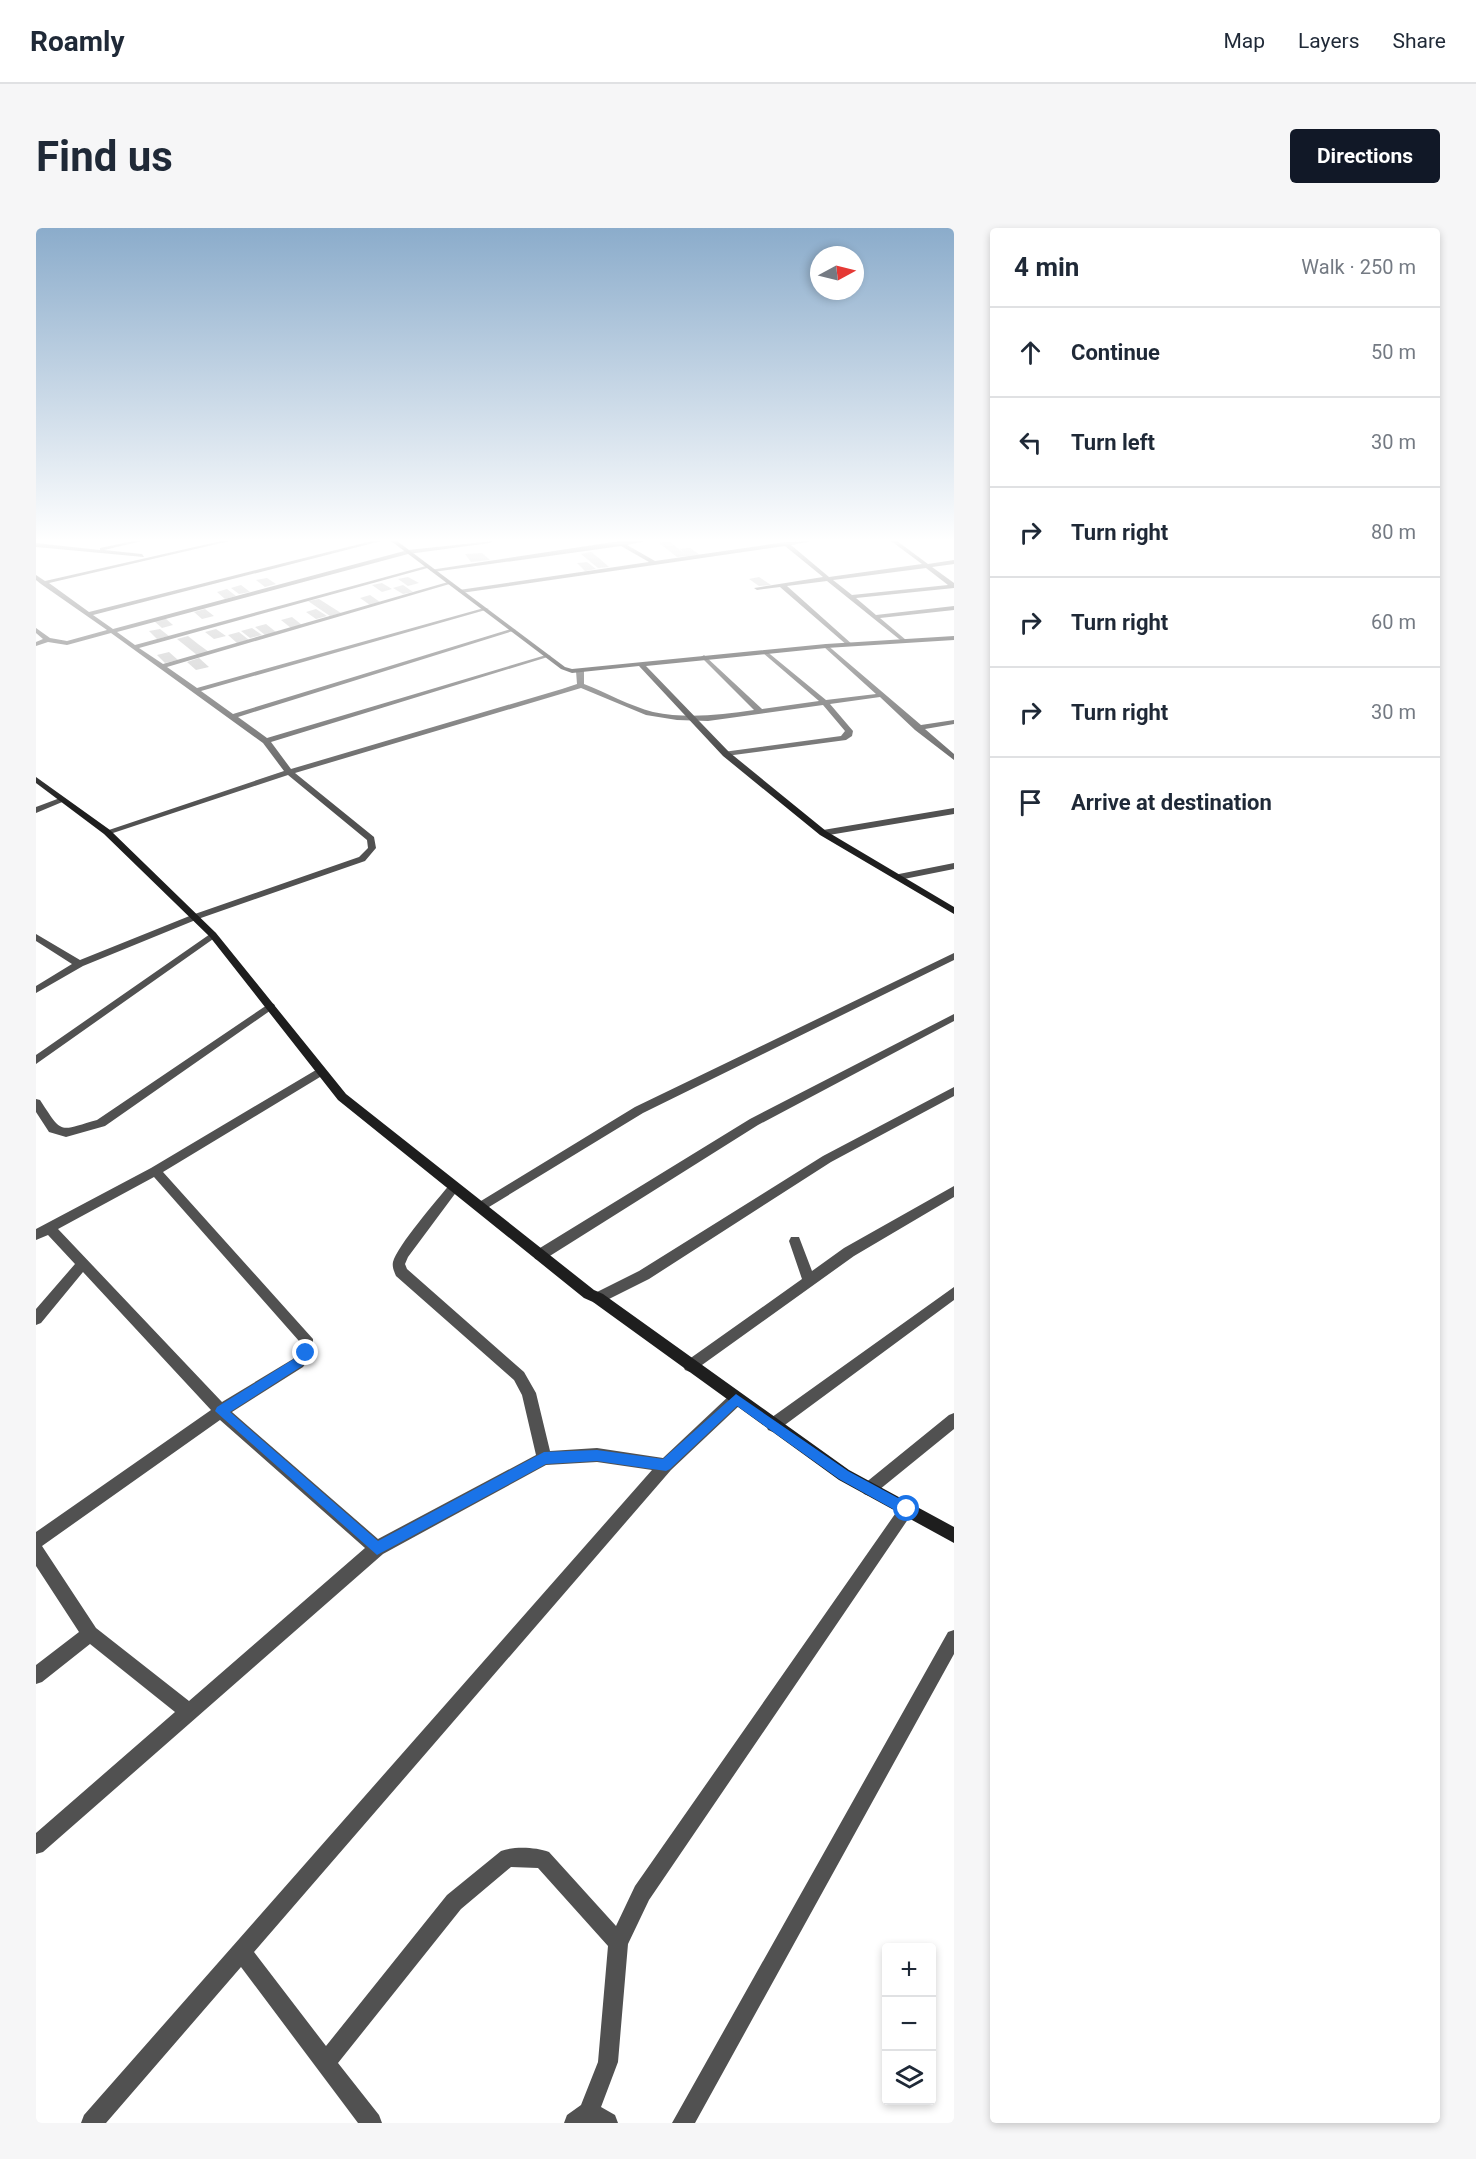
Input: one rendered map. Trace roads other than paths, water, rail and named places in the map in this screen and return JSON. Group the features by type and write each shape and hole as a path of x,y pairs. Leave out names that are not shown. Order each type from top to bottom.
{"street":[{"path":"134,647 200,629"},
{"path":"160,667 290,629"},
{"path":"195,691 413,629"},
{"path":"832,629 850,645"},
{"path":"890,629 904,641"},
{"path":"36,630 48,640"},
{"path":"36,644 48,640 67,643 109,630 266,741 289,772 371,839 372,848 362,859 195,917 79,964 36,990"},
{"path":"231,717 513,630 567,670 580,671 640,663 826,646 954,638"},
{"path":"836,655 840,645"},
{"path":"826,646 954,758"},
{"path":"726,754 843,738 849,734 849,731 825,703 765,652"},
{"path":"266,741 548,656"},
{"path":"704,657 760,712"},
{"path":"640,663 689,718 726,754 823,833 954,910"},
{"path":"580,671 581,685"},
{"path":"107,832 289,772 581,685 649,712 708,719 881,695"},
{"path":"918,728 954,722"},
{"path":"36,779 107,832 213,935 342,1097 589,1294 598,1298 844,1475 954,1535"},
{"path":"36,810 63,800"},
{"path":"823,833 954,811"},
{"path":"899,877 954,866"},
{"path":"36,1059 213,935"},
{"path":"36,937 79,964"},
{"path":"480,1207 639,1110 954,956"},
{"path":"36,1103 53,1129 66,1133 101,1123 270,1006"},
{"path":"540,1255 754,1122 954,1017"},
{"path":"321,1071 155,1171 42,1232 82,1264 221,1411 377,1548"},
{"path":"598,1298 644,1275 827,1159 954,1091"},
{"path":"36,1540 221,1411 298,1363 306,1353 306,1339 155,1171"},
{"path":"454,1186 403,1254 399,1264 401,1272 519,1376 529,1393 544,1458"},
{"path":"690,1366 849,1252 954,1191"},
{"path":"795,1241 809,1281"},
{"path":"36,1319 82,1264"},
{"path":"773,1425 954,1293"},
{"path":"92,2123 666,1465 736,1399"},
{"path":"869,1489 954,1420"},
{"path":"36,1845 377,1548 544,1458 597,1455 666,1465"},
{"path":"590,2119 608,2062 618,1943 642,1893 907,1509"},
{"path":"36,1552 90,1634 189,1712"},
{"path":"36,1676 90,1634"},
{"path":"683,2123 954,1638"},
{"path":"325,2063 454,1902 508,1857 542,1859 618,1943"},
{"path":"241,1951 371,2123"}]}
